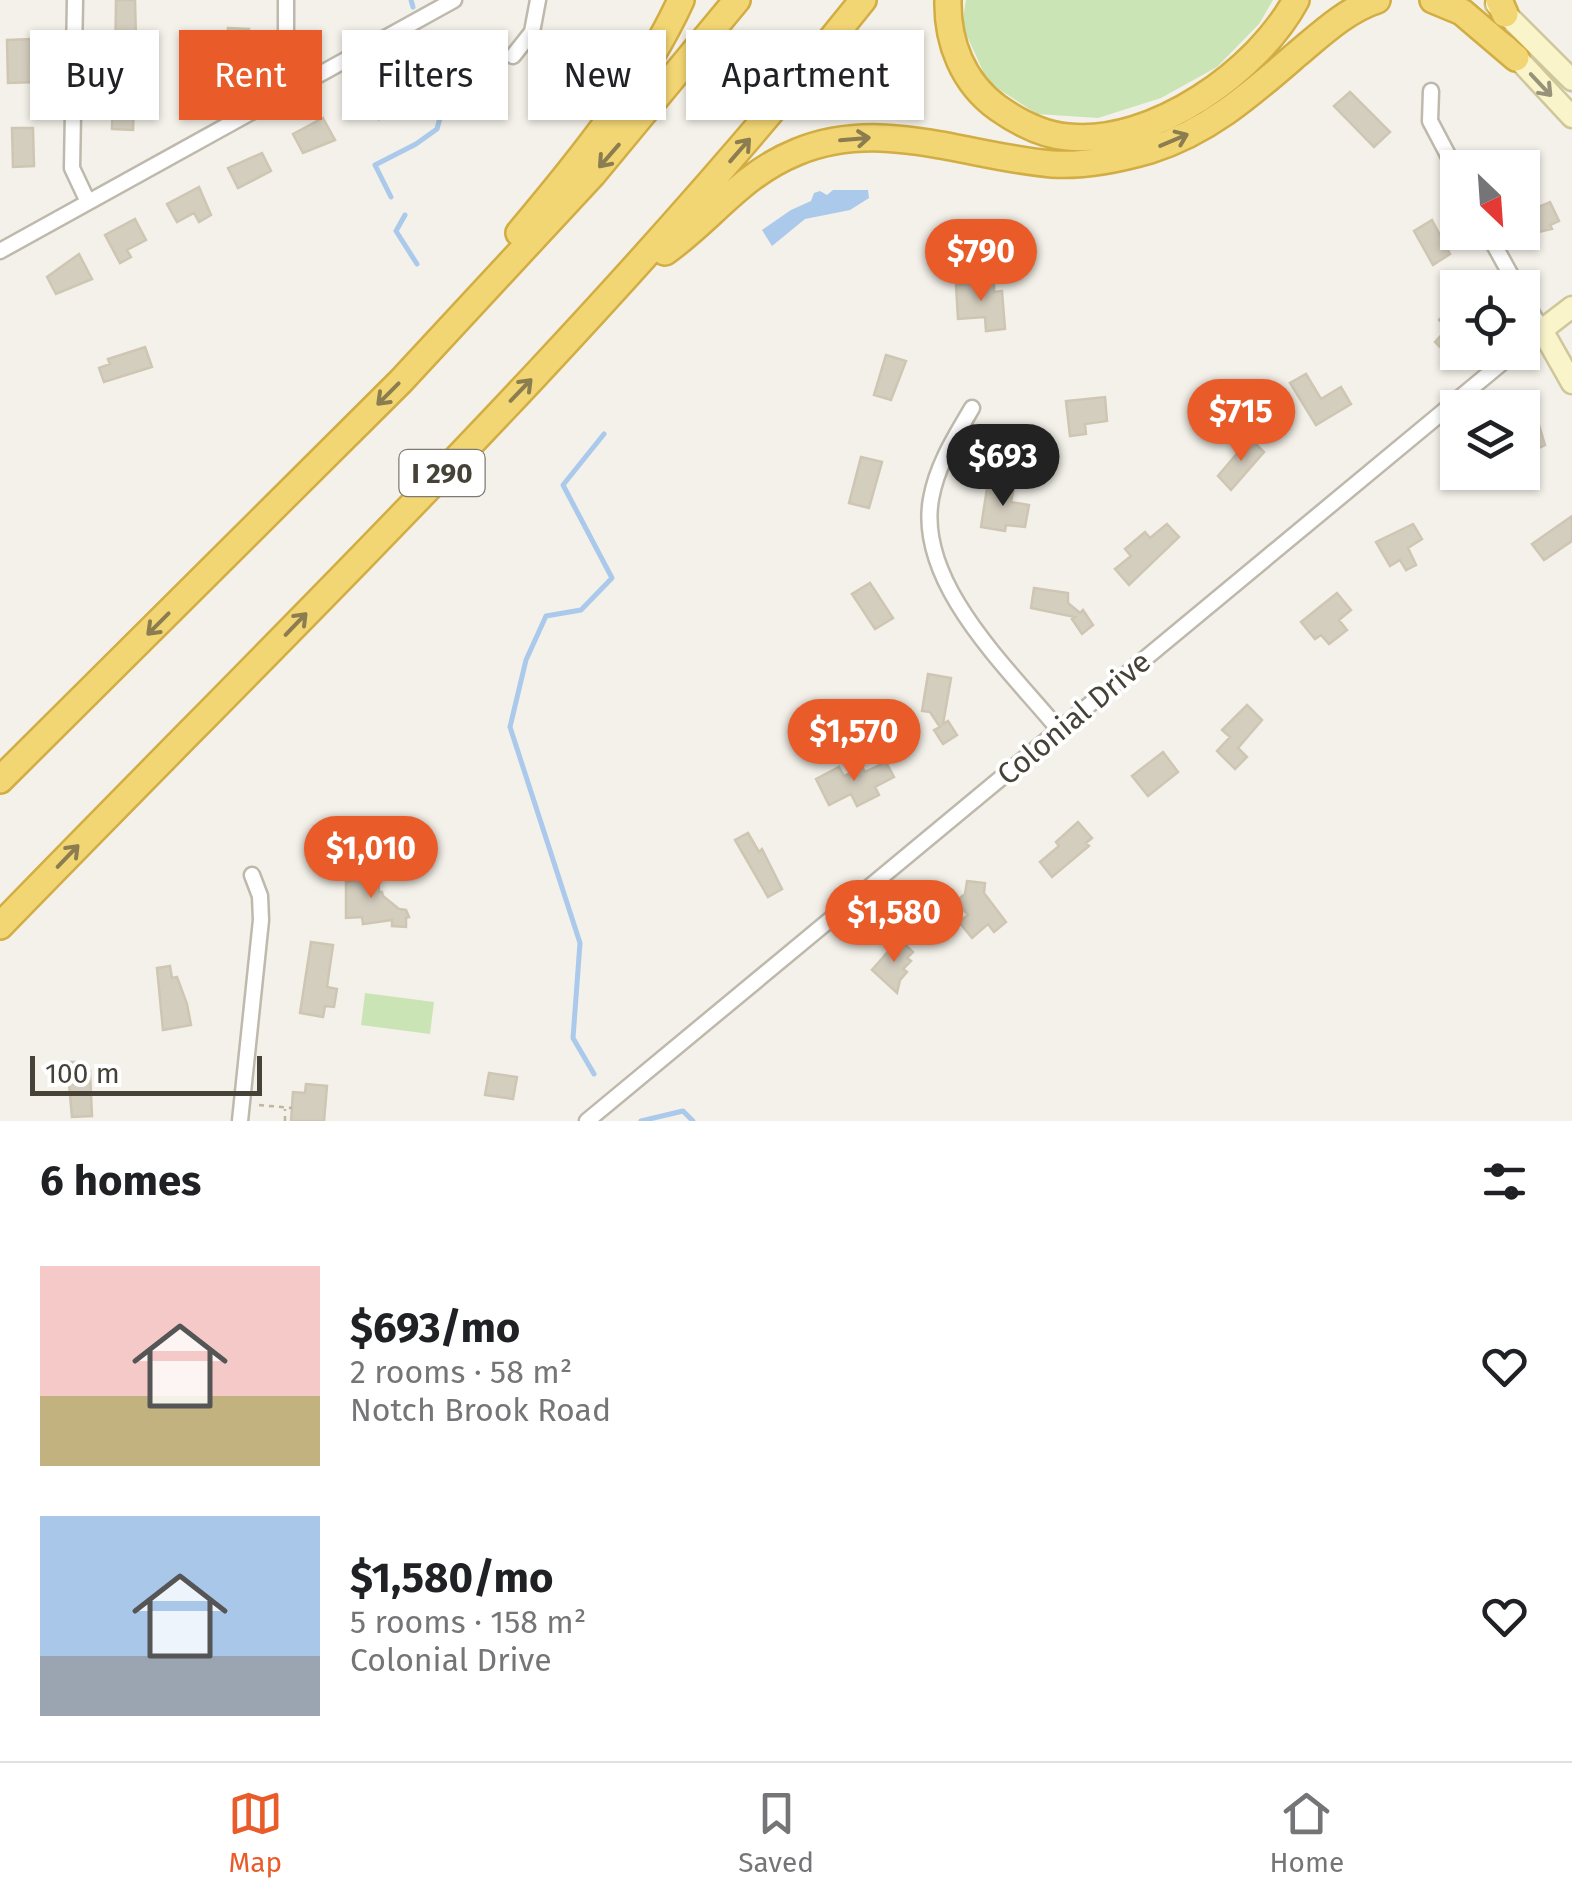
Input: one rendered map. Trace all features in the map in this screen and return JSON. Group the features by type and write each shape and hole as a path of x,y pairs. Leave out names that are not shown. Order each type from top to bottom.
{"highway":[{"path":"438,339 466,294 608,120 660,42 682,0"},
{"path":"0,780 303,481 594,174 737,0"},
{"name":"I 290","path":"0,926 628,278 862,0"},
{"path":"948,0 956,50 978,90 1005,113 1038,130 1081,138 1151,122 1201,98 1230,77 1276,33 1296,0"},
{"path":"628,278 696,230 746,180 785,157 820,144 852,138 888,138 1058,164 1113,159 1163,145 1228,112 1320,34 1377,0"},
{"path":"1433,0 1462,12 1516,58"}],"main road":[{"path":"1464,0 1572,117"},
{"path":"1499,5 1572,80"},
{"path":"1571,380 1542,330 1572,307"}],"street":[{"path":"76,0 72,168 88,202"},
{"path":"286,0 286,30"},
{"path":"322,74 454,0"},
{"path":"513,56 532,32 538,0"},
{"path":"1431,91 1430,121 1445,150"},
{"path":"0,251 239,120"},
{"name":"Colonial Drive","path":"587,1121 1493,370"},
{"path":"972,408 943,459 933,487 928,516 935,559 960,608 1060,730"},
{"path":"240,1121 261,920 261,901 252,875"}],"path":[{"path":"242,1104 292,1108"},
{"path":"285,1107 285,1121"}],"green space":[{"path":"966,0 1273,0 1259,24 1217,67 1161,98 1098,118 1037,114 988,82 962,25"},
{"path":"365,993 434,1002 430,1034 361,1025"}],"water":[{"path":"833,190 868,190 869,198 850,210 805,219 772,246 762,230 811,201 814,193 827,195"}],"building":[{"path":"116,0 135,0 136,30 116,30"},
{"path":"30,39 30,82 8,83 7,40"},
{"path":"1350,92 1390,132 1374,147 1334,106"},
{"path":"322,119 335,140 303,153 293,134"},
{"path":"112,120 133,120 133,130 112,129"},
{"path":"12,128 33,128 34,166 13,167"},
{"path":"262,153 271,171 238,188 228,168"},
{"path":"199,187 211,215 199,222 194,213 177,222 167,204"},
{"path":"1550,202 1559,221 1550,225 1552,229 1540,232 1540,206"},
{"path":"135,219 146,240 127,250 131,257 120,263 105,235"},
{"path":"1432,220 1440,235 1440,250 1450,254 1433,265 1414,231"},
{"path":"79,254 92,279 56,294 47,277"},
{"path":"994,282 994,292 1002,291 1005,329 986,331 985,317 958,319 956,285"},
{"path":"145,347 152,367 104,382 99,368 110,364 108,359"},
{"path":"886,355 906,361 891,400 874,395"},
{"path":"1306,374 1321,399 1341,387 1351,404 1316,425 1290,383"},
{"path":"1105,397 1107,421 1085,424 1086,434 1070,436 1066,401"},
{"path":"1250,438 1264,452 1231,490 1218,476"},
{"path":"861,457 882,462 869,508 849,503"},
{"path":"988,482 1014,486 1011,502 1029,505 1025,527 1006,525 1005,531 981,527"},
{"path":"1572,516 1572,541 1544,560 1532,544"},
{"path":"1167,524 1179,537 1129,585 1115,569 1131,556 1125,549 1145,532 1150,538"},
{"path":"1413,524 1422,539 1408,548 1416,565 1406,570 1400,560 1390,566 1376,542"},
{"path":"870,583 893,618 875,629 852,594"},
{"path":"1034,588 1068,593 1068,603 1080,613 1083,610 1093,625 1082,634 1072,619 1075,617 1031,608"},
{"path":"1337,593 1351,610 1339,620 1347,630 1329,644 1321,635 1315,639 1301,622"},
{"path":"928,674 951,678 943,724 948,721 957,735 943,744 934,730 940,727 930,712 922,711"},
{"path":"1247,705 1262,720 1238,748 1247,757 1235,769 1217,751 1230,737 1222,730"},
{"path":"1163,752 1178,772 1148,796 1132,776"},
{"path":"886,762 894,777 875,787 879,795 857,806 851,794 829,805 816,779 839,767 844,776"},
{"path":"1078,822 1092,838 1086,843 1089,846 1052,877 1040,862"},
{"path":"748,833 759,852 762,849 782,889 768,897 735,840"},
{"path":"378,871 379,892 399,909 406,910 406,927 392,926 392,920 363,924 362,917 346,918 346,882 352,881 351,872"},
{"path":"967,881 985,883 984,893 1006,922 994,932 988,924 972,938 959,922 968,915 956,901 965,894"},
{"path":"899,939 913,952 907,958 911,961 903,969 907,972 897,993 872,970"},
{"path":"311,942 333,945 327,987 337,989 334,1007 325,1006 323,1017 300,1013"},
{"path":"170,966 172,978 177,977 187,1004 191,1025 163,1030 157,968"},
{"path":"67,1062 83,1062 83,1072 90,1071 92,1116 72,1117"},
{"path":"489,1073 517,1077 513,1099 485,1095"},
{"path":"306,1084 327,1086 324,1121 291,1121 293,1092 305,1093"}],"waterway":[{"path":"411,0 413,7"},
{"path":"391,197 375,165 416,144 437,129 439,120"},
{"path":"405,215 396,231 417,264"},
{"path":"594,1074 573,1038 580,943 510,727 526,660 546,616 581,610 612,578 563,485 604,434"},
{"path":"641,1121 683,1111 693,1121"}]}
